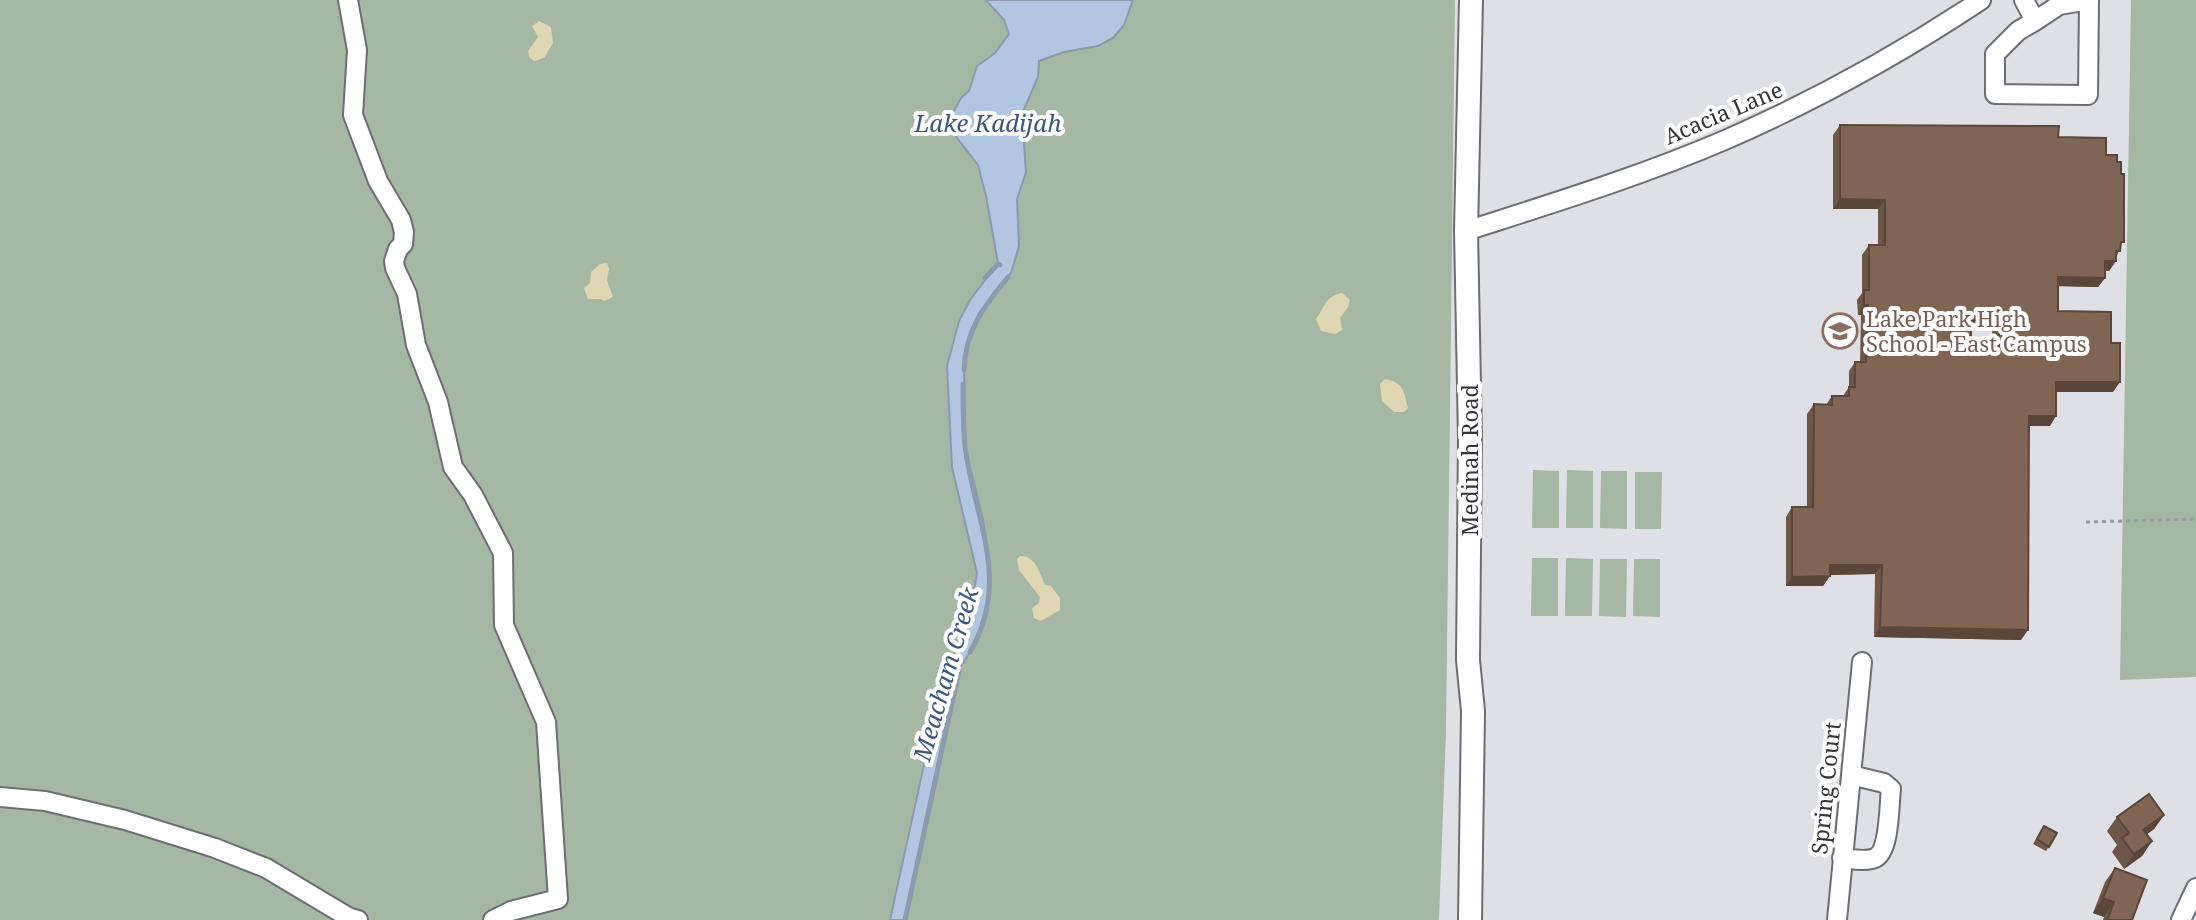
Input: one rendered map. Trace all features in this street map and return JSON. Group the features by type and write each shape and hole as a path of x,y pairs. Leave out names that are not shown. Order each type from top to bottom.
{"main road":[{"name":"Medinah Road","path":"1470,920 1473,711 1468,660 1470,438 1466,231 1471,0"}],"street":[{"path":"348,0 357,50 353,115 378,181 401,220 404,232 403,244 394,261 395,272 407,294 416,345 438,402 453,467 473,495 503,553 504,625 546,722 558,899 511,911 493,920"},
{"name":"Acacia Lane","path":"1466,231 1565,199 1723,141 1878,64 1981,0"},
{"path":"2024,0 2035,21"},
{"path":"2089,0 2088,95 1995,94 1995,54 2018,31 2035,21 2059,5 2089,0"},
{"name":"Spring Court","path":"1837,920 1862,662"},
{"path":"1842,858 1863,860 1877,857 1884,849 1891,789 1884,783 1851,775"},
{"path":"0,797 45,801 111,816 215,848 266,868 358,920"},
{"path":"2181,920 2196,888"}],"path":[{"path":"2086,522 2196,519"}],"green space":[{"path":"0,0 1455,0 1446,731 1439,920 0,920"},
{"path":"2131,0 2196,0 2196,677 2120,680"},
{"path":"1533,470 1559,471 1559,528 1532,528"},
{"path":"1567,470 1593,471 1593,528 1566,528"},
{"path":"1601,471 1627,471 1627,529 1600,528"},
{"path":"1635,472 1662,472 1661,529 1635,529"},
{"path":"1532,558 1558,558 1558,616 1531,616"},
{"path":"1566,558 1593,559 1592,616 1565,616"},
{"path":"1600,559 1627,559 1626,617 1599,616"},
{"path":"1634,559 1660,559 1660,617 1633,616"}],"sand":[{"path":"539,21 551,27 553,43 544,58 534,61 528,51 538,37 532,26"},
{"path":"607,263 607,280 613,297 604,301 588,299 584,288 590,283 591,272 600,264"},
{"path":"1342,293 1350,300 1340,318 1342,330 1335,334 1321,331 1316,319 1329,299"},
{"path":"1385,379 1396,382 1402,388 1408,408 1404,412 1394,412 1382,401 1380,384"},
{"path":"1020,556 1033,562 1045,585 1051,586 1060,598 1060,610 1041,621 1034,618 1032,608 1039,603 1040,597 1019,570 1017,559"}],"water":[{"name":"Lake Kadijah","path":"986,0 1133,0 1124,25 1113,38 1098,46 1064,52 1039,61 1038,77 1022,114 1026,172 1017,199 1019,246 1011,273 979,313 969,336 964,360 965,447 983,519 990,577 985,617 973,647 960,668 951,699 905,920 890,920 943,678 970,615 977,573 952,467 947,366 959,321 970,300 998,263 978,165 957,138 949,120 961,98 969,91 977,66 995,53 1009,34 1004,20"}],"building":[{"path":"1840,125 2059,126 2058,137 2106,138 2106,155 2117,155 2117,162 2121,162 2121,174 2124,174 2124,242 2121,242 2120,251 2116,251 2116,261 2105,261 2105,278 2058,277 2058,311 2111,312 2111,343 2120,343 2120,382 2056,382 2056,416 2029,416 2028,630 1880,627 1882,565 1830,565 1830,576 1792,577 1792,507 1813,507 1814,404 1832,405 1832,396 1849,396 1849,387 1855,387 1855,362 1866,362 1868,305 1864,305 1864,290 1869,290 1869,245 1885,245 1885,200 1840,199","holes":["1971,320 1999,320 1999,352 1971,352"]},
{"path":"2149,794 2164,815 2143,830 2152,841 2134,854 2122,838 2129,833 2117,817"},
{"path":"2044,826 2057,833 2049,847 2037,839"},
{"path":"2115,868 2147,880 2132,920 2107,920 2114,902 2103,898"}],"waterway":[{"name":"Meacham Creek","path":"985,278 1000,265"},
{"name":"Meacham Creek","path":"964,370 968,343 977,320 1008,277"},
{"name":"Meacham Creek","path":"963,384 965,446 987,549 989,574 988,600 982,625 970,652"},
{"name":"Meacham Creek","path":"905,920 959,671"}],"place":[{"name":"Lake Park High School - East Campus","path":"1840,331"}]}
